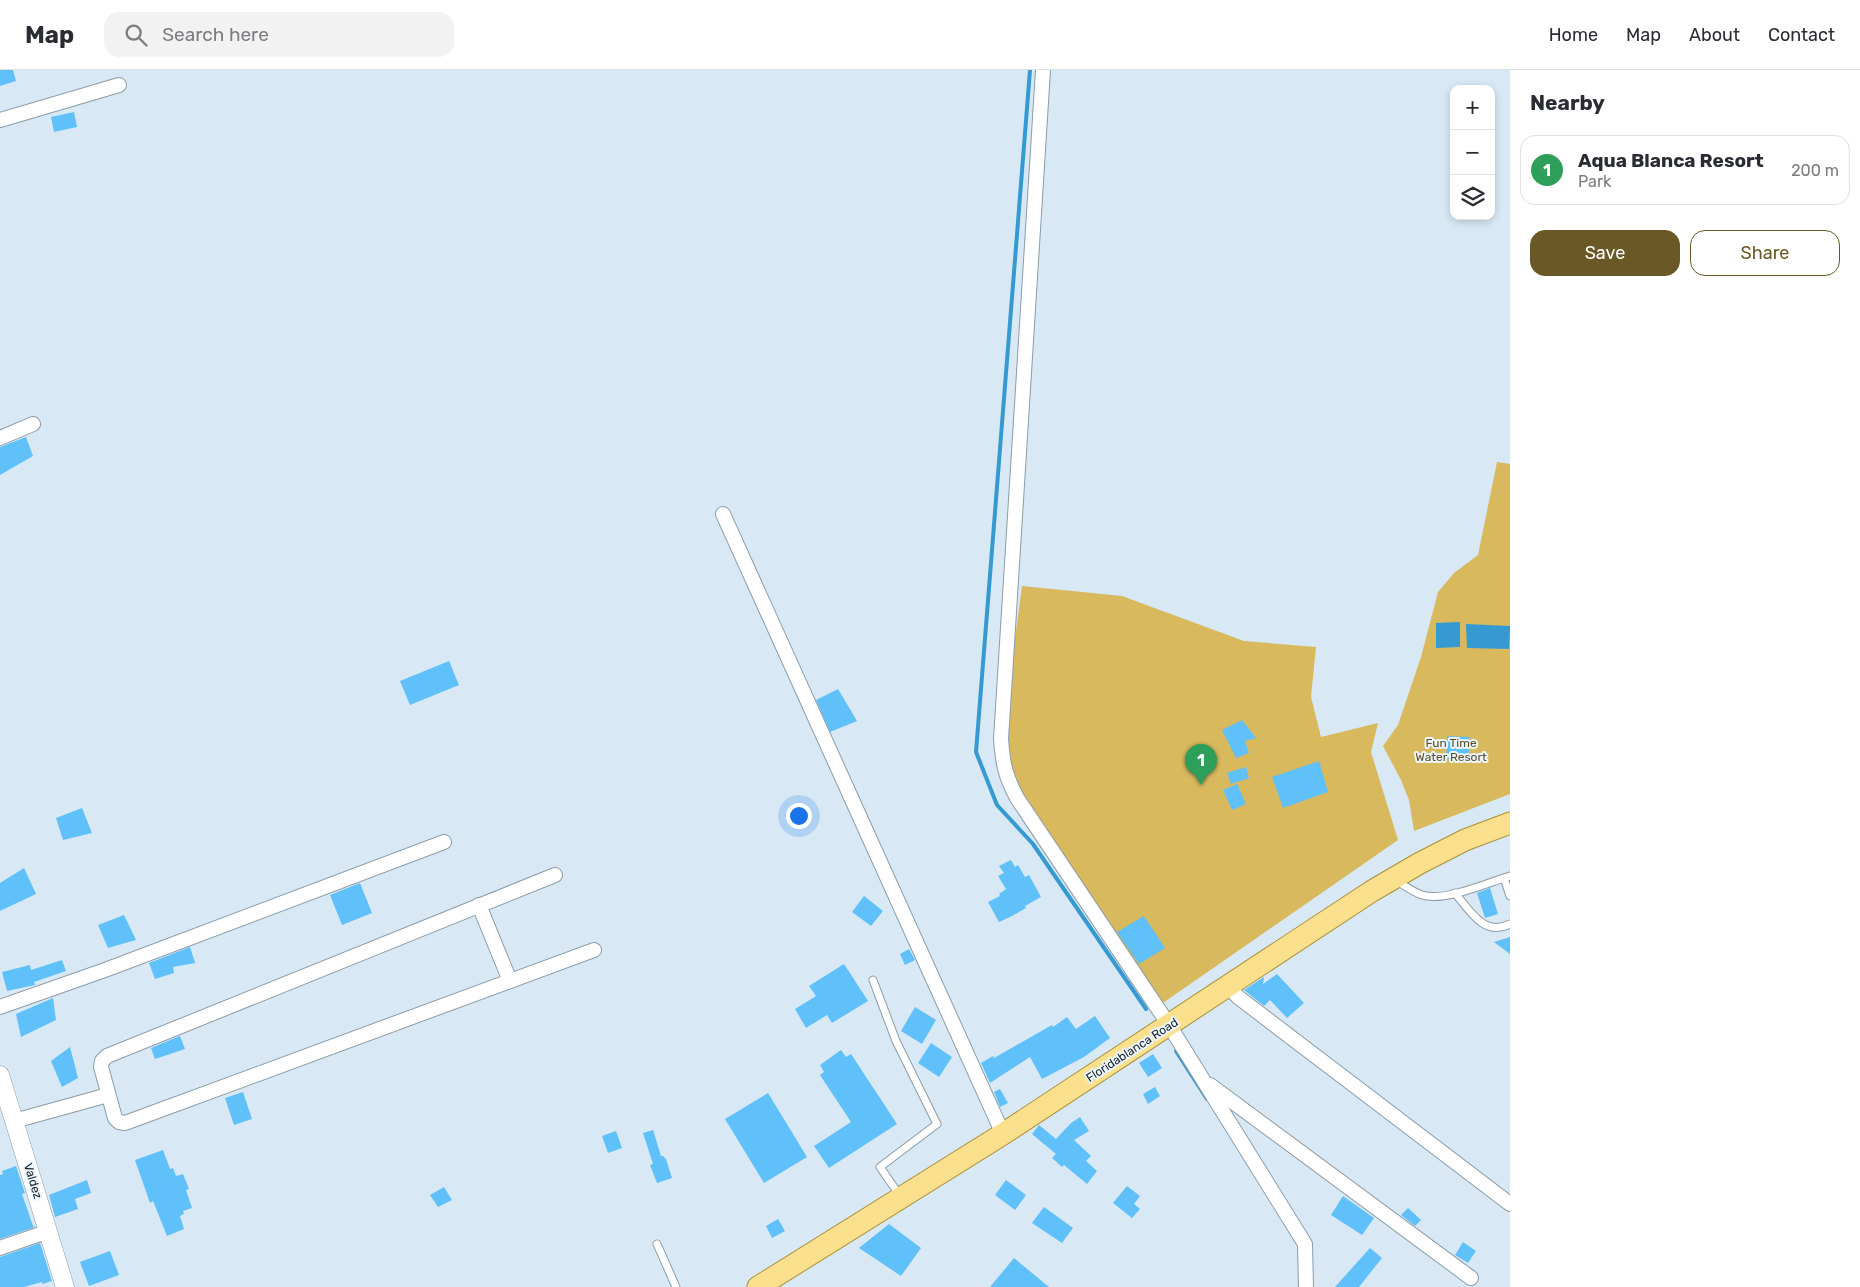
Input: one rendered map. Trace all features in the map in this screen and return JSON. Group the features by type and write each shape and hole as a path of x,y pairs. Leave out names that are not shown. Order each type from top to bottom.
{"main road":[{"name":"Floridablanca Road","path":"758,1287 1002,1134 1372,890 1465,840 1510,823"}],"street":[{"path":"1043,70 1001,739 1002,764 1017,798 1169,1025 1305,1244 1306,1287"},
{"path":"0,120 120,85"},
{"path":"0,438 33,424"},
{"path":"722,514 946,1004 1002,1134"},
{"path":"0,1007 114,967 444,842"},
{"path":"555,875 107,1056 102,1061 101,1067 115,1118 119,1122 125,1122 594,950"},
{"path":"479,905 510,981"},
{"path":"1228,986 1238,997 1510,1204"},
{"name":"Valdez","path":"0,1075 65,1287"},
{"path":"1204,1080 1471,1278"},
{"path":"14,1121 108,1095"},
{"path":"0,1248 48,1231"}],"lane":[{"path":"1392,879 1421,894 1431,896 1455,893 1507,877 1510,896"},
{"path":"1455,893 1479,922 1488,927 1498,928 1510,924"},
{"path":"873,980 896,1041 937,1124 922,1138 880,1167 901,1198"},
{"path":"656,1244 676,1287"}],"green space":[{"name":"Fun Time Water Resort","path":"1497,462 1510,464 1510,794 1414,831 1409,800 1383,746 1398,725 1421,657 1438,592 1454,573 1478,555"},
{"path":"1022,586 1122,596 1244,641 1316,647 1311,697 1321,737 1378,723 1371,752 1398,840 1160,1005 1027,801 1012,770 1008,745 1008,690"}],"water":[{"path":"1460,622 1460,647 1436,648 1436,623"},
{"path":"1466,624 1510,626 1509,649 1467,648"}],"building":[{"path":"0,70 13,70 16,81 0,86"},
{"path":"74,112 77,127 54,132 51,117"},
{"path":"26,437 33,456 0,475 0,447"},
{"path":"449,661 459,685 410,705 400,681"},
{"path":"838,689 857,721 830,732 816,700"},
{"path":"1242,720 1256,738 1245,741 1249,753 1236,758 1222,730"},
{"path":"1447,736 1469,737 1469,759 1446,759"},
{"path":"1319,761 1328,792 1283,808 1272,777"},
{"path":"1246,767 1249,778 1231,784 1227,773"},
{"path":"1237,784 1246,804 1232,810 1223,790"},
{"path":"82,808 92,833 63,840 56,818"},
{"path":"1011,860 1015,867 1018,865 1025,877 1029,875 1041,897 1025,906 1026,908 999,922 988,902 1000,896 999,894 1006,889 998,876 1004,873 999,866"},
{"path":"24,868 36,894 0,911 0,883"},
{"path":"360,883 372,913 342,925 330,895"},
{"path":"1490,888 1498,914 1485,918 1477,893"},
{"path":"864,896 883,911 871,926 852,912"},
{"path":"124,915 136,940 108,948 98,925"},
{"path":"1144,916 1165,948 1139,964 1117,932"},
{"path":"1510,937 1510,954 1494,942"},
{"path":"190,947 195,963 173,967 174,973 155,979 149,963"},
{"path":"909,949 915,960 905,965 900,954"},
{"path":"62,960 66,971 34,982 35,985 7,991 2,972 30,965 31,970"},
{"path":"844,964 868,1001 832,1023 827,1015 806,1028 795,1009 816,996 809,986"},
{"path":"1277,974 1304,1003 1287,1018 1270,1000 1264,1006 1244,990 1264,977 1263,984"},
{"path":"53,998 56,1020 21,1037 16,1014"},
{"path":"915,1007 936,1020 922,1044 901,1031"},
{"path":"1095,1016 1110,1038 1084,1057 1042,1079 1030,1057 990,1083 981,1063 993,1056 994,1058 1052,1025 1053,1027 1067,1017 1076,1029"},
{"path":"180,1036 185,1049 155,1059 151,1048"},
{"path":"931,1043 952,1057 939,1077 918,1063"},
{"path":"70,1047 78,1078 62,1087 51,1061"},
{"path":"841,1050 846,1057 851,1054 897,1124 829,1168 814,1146 851,1122 820,1075 824,1072 820,1065"},
{"path":"1153,1054 1162,1068 1148,1077 1139,1063"},
{"path":"1155,1087 1160,1096 1148,1104 1143,1094"},
{"path":"1000,1089 1008,1103 1000,1107 994,1092"},
{"path":"243,1092 252,1119 234,1125 225,1098"},
{"path":"768,1093 807,1157 764,1183 725,1119"},
{"path":"1080,1117 1089,1131 1074,1140 1091,1156 1086,1161 1097,1171 1087,1184 1064,1165 1062,1167 1052,1158 1056,1154 1032,1134 1039,1125 1056,1139 1071,1123"},
{"path":"653,1130 661,1156 666,1159 672,1178 657,1183 650,1165 653,1164 643,1133"},
{"path":"616,1131 622,1148 608,1153 602,1136"},
{"path":"163,1150 170,1169 173,1168 176,1176 183,1174 189,1189 186,1190 192,1208 183,1211 184,1214 180,1216 184,1229 167,1236 153,1201 150,1203 135,1160"},
{"path":"16,1166 25,1193 22,1194 35,1227 0,1239 0,1175 3,1174 2,1171"},
{"path":"87,1180 91,1193 75,1199 78,1209 55,1217 49,1195"},
{"path":"1006,1180 1026,1195 1015,1210 995,1195"},
{"path":"1127,1186 1140,1196 1134,1204 1140,1209 1132,1218 1113,1203"},
{"path":"444,1187 452,1200 438,1207 430,1195"},
{"path":"1343,1196 1374,1218 1362,1235 1331,1215"},
{"path":"1044,1207 1073,1228 1062,1243 1032,1223"},
{"path":"1408,1208 1421,1220 1415,1226 1401,1215"},
{"path":"778,1219 785,1231 772,1238 766,1226"},
{"path":"889,1224 921,1248 901,1276 859,1248"},
{"path":"1463,1242 1476,1251 1468,1263 1455,1255"},
{"path":"40,1243 52,1281 24,1287 0,1287 0,1257"},
{"path":"1370,1248 1382,1258 1359,1287 1335,1287"},
{"path":"110,1251 119,1275 89,1286 80,1262"},
{"path":"1014,1258 1049,1287 990,1287"}],"waterway":[{"path":"1030,70 976,752 997,805 1033,844 1146,1009"},
{"path":"1176,1051 1207,1099"}],"place":[{"name":"Aqua Blanca Resort","path":"1201,785"}]}
